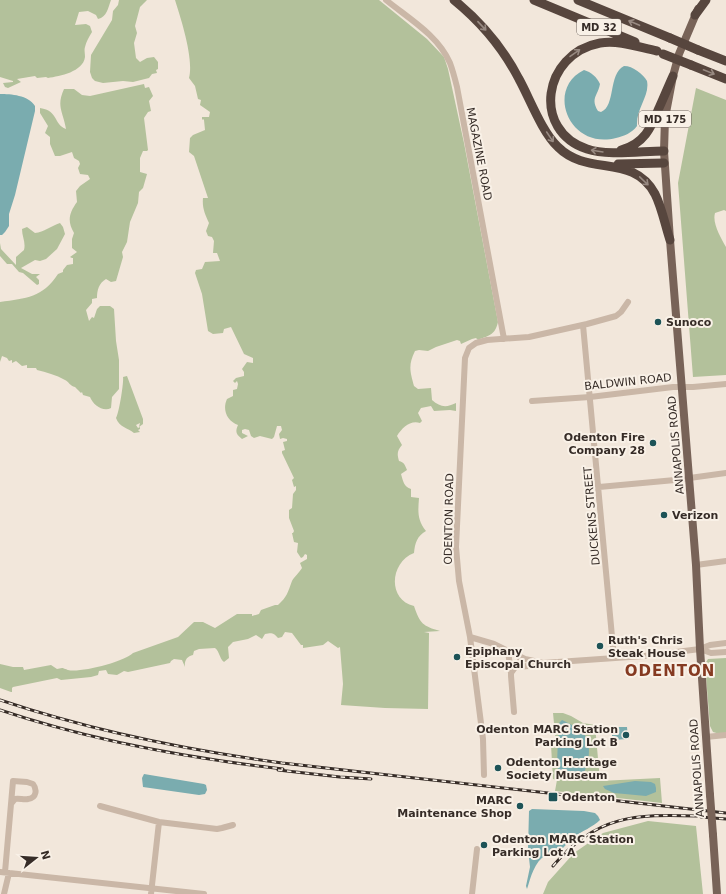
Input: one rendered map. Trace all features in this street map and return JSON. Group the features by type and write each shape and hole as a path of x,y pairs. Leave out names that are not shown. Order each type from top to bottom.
{"highway":[{"path":"454,0 484,27 500,48 519,78 547,133 558,148 575,160 594,165 624,169 645,180 655,195 670,240"},
{"name":"MD 32","path":"534,0 726,79"},
{"name":"MD 32","path":"578,0 726,61"},
{"path":"695,15 706,0"},
{"path":"660,52 609,42 583,48 562,65 555,78 551,92 554,117 562,131 573,142 596,152 664,151"},
{"path":"700,51 726,58"},
{"path":"611,152 634,144 647,132 654,122 673,76"},
{"path":"594,165 664,163"}],"main road":[{"name":"ANNAPOLIS ROAD","path":"702,0 679,54 673,76 665,118 664,163 690,477 717,894"}],"street":[{"name":"MAGAZINE ROAD","path":"386,0 440,45 450,63 457,87 504,339"},
{"name":"ODENTON ROAD","path":"484,775 483,739 470,637 459,581 456,546 465,358 469,348 476,342 529,337 583,325 616,316 628,302"},
{"name":"DUCKENS STREET","path":"583,325 614,658"},
{"name":"BALDWIN ROAD","path":"532,401 726,384"},
{"path":"599,487 675,480 726,473"},
{"path":"696,565 726,561"},
{"path":"470,637 494,644 522,658 537,662 566,662 644,656 700,649 710,644 726,643"},
{"path":"700,649 711,653 726,652"},
{"path":"508,651 514,712"},
{"path":"511,673 522,658"},
{"path":"516,667 528,666 537,662"},
{"path":"706,737 726,735"},
{"path":"4,894 5,872 13,781 30,782 33,784 36,792 32,798 29,800 15,799 11,804"},
{"path":"100,806 158,822 217,828 222,828 233,824"},
{"path":"151,891 158,822"},
{"path":"472,894 477,849"},
{"path":"5,872 151,891 204,894"}],"green space":[{"path":"0,0 111,0 107,12 101,18 98,19 96,15 88,11 79,12 75,25 86,24 90,26 92,32 86,43 83,62 76,70 48,78 37,78 35,76 17,79 21,82 8,88 5,87 3,83 13,81 0,77"},
{"path":"119,0 147,0 140,7 135,26 137,33 134,43 136,58 140,62 147,58 154,57 158,62 158,69 156,70 157,73 152,74 149,78 133,82 123,81 103,83 95,81 92,78 90,72 91,55 112,20 113,11 118,5"},
{"path":"175,0 379,0 427,39 444,57 464,143 498,322 494,332 489,336 478,340 476,338 461,344 460,341 457,340 428,351 415,351 411,360 410,368 414,386 418,389 431,388 432,400 443,406 449,406 456,403 456,411 434,411 431,406 421,408 418,413 422,421 420,423 416,422 407,425 397,436 402,445 398,453 399,461 404,464 407,470 401,474 402,479 405,485 411,489 411,497 419,498 418,511 421,523 426,531 420,535 417,540 414,553 400,564 396,572 396,589 399,596 405,602 414,606 420,621 430,628 440,631 424,632 429,633 428,709 341,705 343,684 340,647 338,648 328,641 323,645 303,648 303,645 301,645 292,633 285,632 282,637 278,638 272,633 269,633 265,634 262,639 256,635 248,639 233,642 228,647 229,658 224,662 215,648 199,649 194,651 193,655 186,659 185,667 182,660 174,659 170,663 128,672 124,671 117,675 108,674 106,670 99,671 98,675 91,677 61,680 57,678 13,687 12,692 0,688 0,664 13,667 23,667 24,670 51,665 57,669 82,670 121,660 133,653 178,637 194,622 203,622 215,628 237,614 252,614 252,616 259,614 261,610 278,605 287,594 293,579 302,568 300,563 307,559 307,555 305,554 301,558 297,552 298,543 294,542 292,533 294,531 289,518 289,510 292,508 293,494 296,490 296,486 294,487 292,480 294,478 282,453 282,451 285,450 283,442 287,441 287,439 280,439 279,434 282,430 281,426 277,426 272,439 260,436 254,438 251,436 249,430 245,429 242,430 242,433 248,436 242,439 237,433 238,425 228,418 225,411 227,399 233,396 233,390 237,389 237,381 235,383 233,381 236,378 244,376 242,369 247,362 253,363 253,358 244,354 231,327 224,329 223,333 213,334 208,331 202,294 195,273 196,270 202,269 205,262 220,261 217,253 213,253 214,241 212,237 208,236 206,231 209,223 203,208 203,198 208,198 194,156 189,152 190,138 193,135 205,130 204,120 202,120 202,117 209,117 210,112 200,105 201,100 198,99 195,86 189,78 190,60"},
{"path":"144,84 145,88 149,87 153,96 149,101 151,111 148,112 144,118 148,150 143,151 140,158 140,172 147,174 143,188 139,192 138,203 130,222 127,242 122,252 123,257 116,281 111,282 106,279 100,285 97,298 92,299 92,303 86,310 89,321 92,317 94,318 97,309 100,306 110,306 114,309 119,360 119,389 112,397 111,408 105,409 93,403 90,397 83,395 82,392 81,393 75,387 58,377 37,370 36,368 27,368 27,365 22,366 16,361 12,363 12,360 9,361 7,358 2,356 0,362 0,302 26,298 40,292 52,282 58,274 63,272 67,265 73,264 73,258 70,257 77,252 72,248 74,233 70,225 70,217 77,202 76,191 90,179 88,175 80,174 78,168 80,164 79,161 74,158 72,152 55,156 50,144 50,137 45,133 48,126 40,113 40,108 50,112 59,124 66,129 60,105 64,89 74,89 82,95 90,96"},
{"path":"696,88 726,100 726,211 724,210 715,213 714,217 726,247 726,375 693,377 678,183"},
{"path":"60,223 65,234 57,249 46,259 40,261 35,260 21,268 32,274 40,274 36,277 39,280 39,284 37,285 23,273 19,272 12,264 7,264 0,256 0,243 1,249 16,265 16,257 24,250 22,229 27,227 35,233"},
{"path":"127,376 143,419 143,424 139,427 140,423 136,425 138,428 140,427 138,430 140,432 134,433 121,425 116,418 121,398 123,377"},
{"path":"726,658 726,733 720,734 713,732 710,726 705,664 708,659"},
{"path":"553,713 563,713 583,723 595,725 600,781 660,778 662,803 555,791 557,780 553,779 551,745 556,744"},
{"path":"648,821 696,826 703,894 543,894 548,882 574,853 603,833"}],"water":[{"path":"624,66 631,67 647,81 647,92 639,113 637,126 628,134 616,138 600,139 586,135 575,127 568,116 565,103 566,90 572,79 584,70 591,73 599,81 600,84 595,97 595,103 598,111 601,112 606,109 609,103 616,76 619,70"},
{"path":"0,94 24,97 35,106 15,195 9,214 9,226 2,235 0,235"},
{"path":"562,720 576,727 582,732 588,742 589,752 586,767 582,777 575,780 566,776 558,769 557,757 559,723"},
{"path":"612,727 627,727 628,739 612,740"},
{"path":"144,774 204,784 206,785 207,790 205,794 199,795 143,787 142,778"},
{"path":"635,781 651,782 655,784 656,792 646,796 614,793 605,789 603,786"},
{"path":"532,809 584,811 595,813 600,820 574,837 558,852 548,854 542,858 534,870 527,889 526,886 530,867 528,849 529,811"}],"railway":[{"path":"0,700 104,730 175,746 246,758 726,813"},
{"path":"0,710 70,731 140,747 211,760 283,769"},
{"path":"278,770 371,779"},
{"path":"553,866 569,849 585,836 601,827 618,821 636,817 675,815 697,816"},
{"path":"701,817 726,819"}],"place":[{"name":"Sunoco","path":"658,322"},
{"name":"Odenton Fire Company 28","path":"653,443"},
{"name":"Verizon","path":"664,515"},
{"name":"Ruth's Chris Steak House","path":"600,646"},
{"name":"Epiphany Episcopal Church","path":"457,657"},
{"name":"Odenton MARC Station Parking Lot B","path":"626,735"},
{"name":"Odenton Heritage Society Museum","path":"498,768"},
{"name":"Odenton","path":"553,797"},
{"name":"MARC Maintenance Shop","path":"520,806"},
{"name":"Odenton MARC Station Parking Lot A","path":"484,845"}],"district":[{"name":"ODENTON","path":"670,671"}]}
